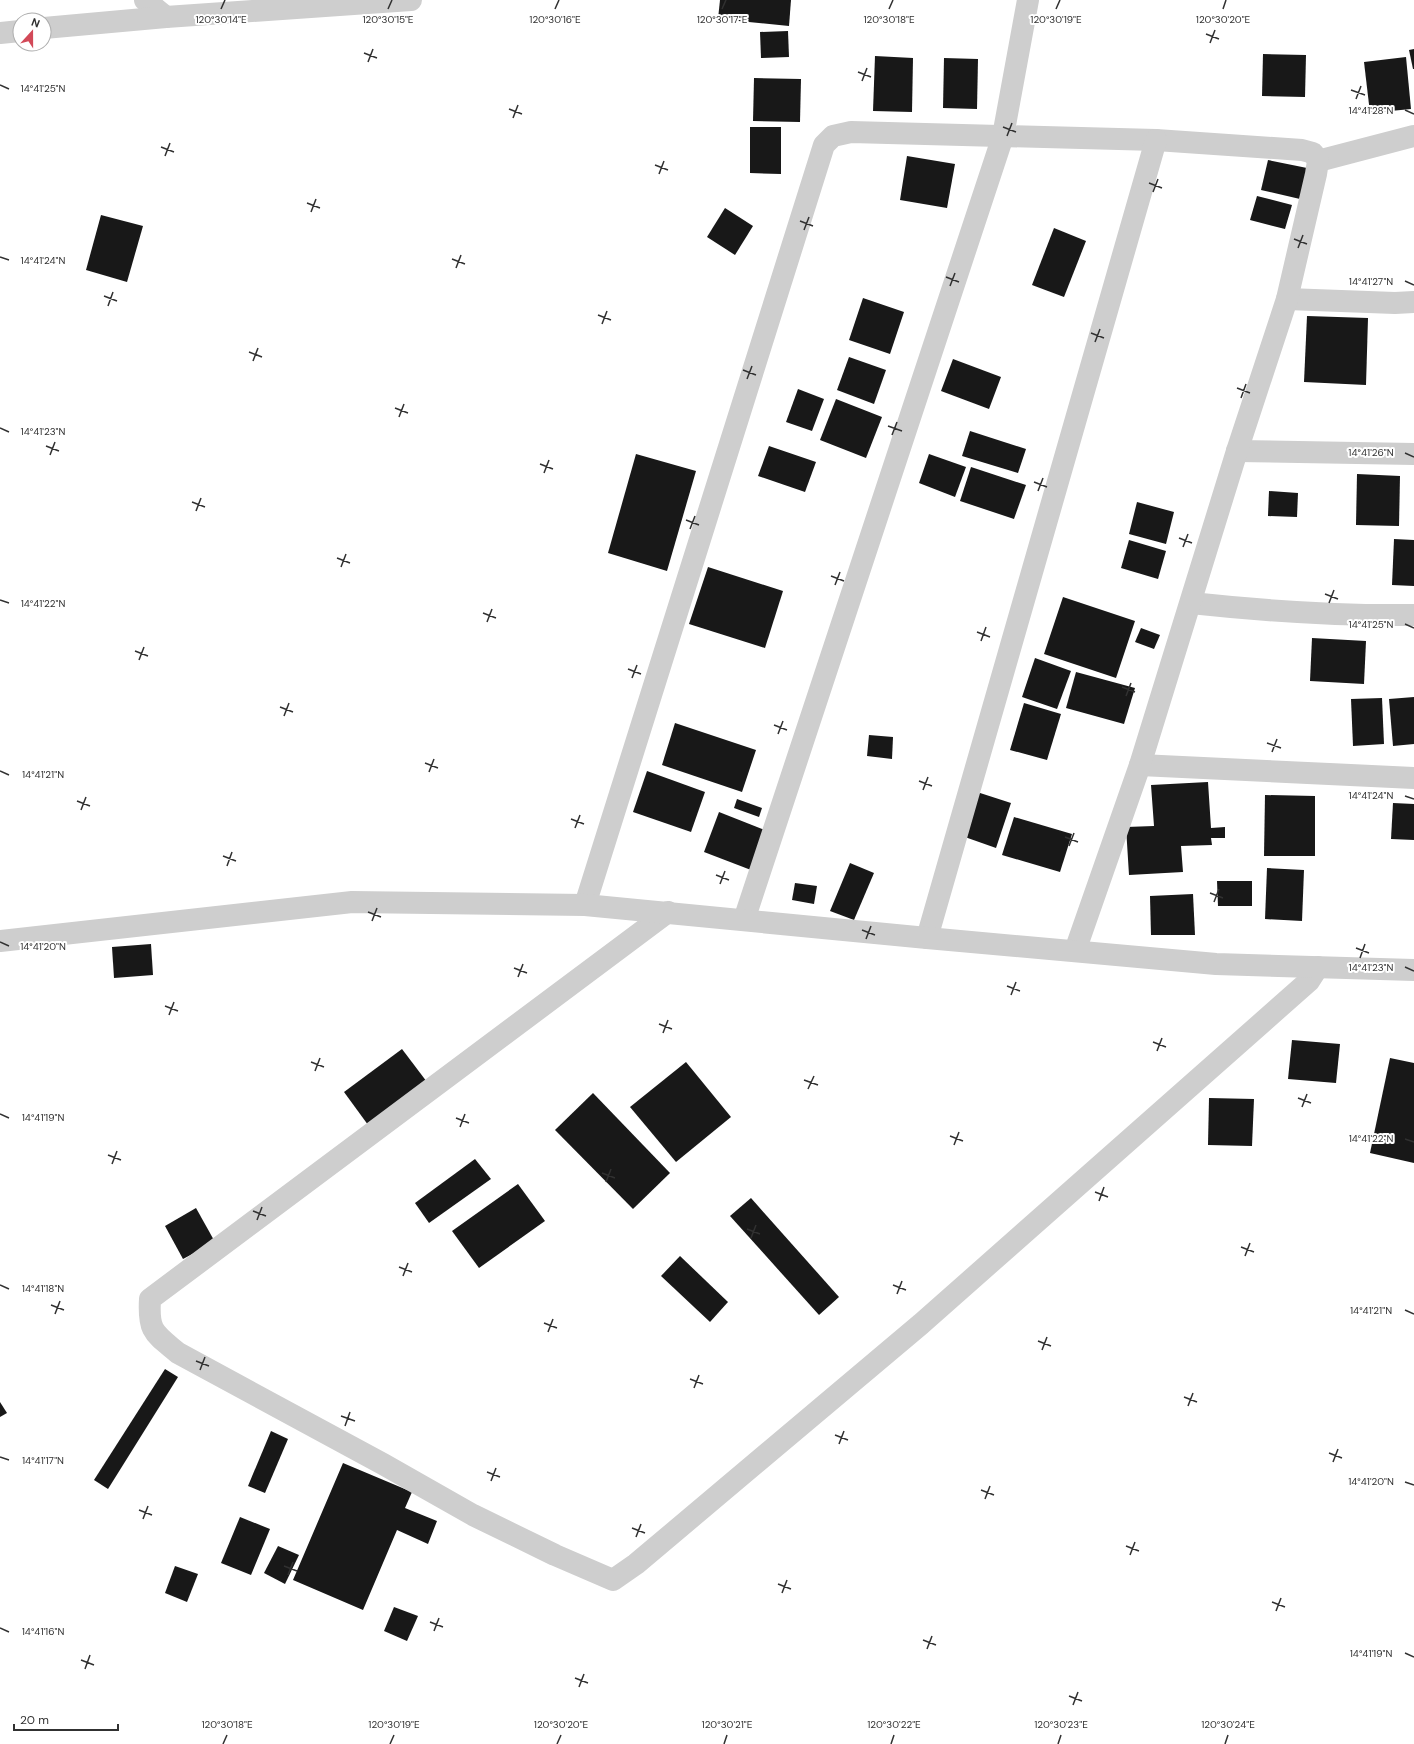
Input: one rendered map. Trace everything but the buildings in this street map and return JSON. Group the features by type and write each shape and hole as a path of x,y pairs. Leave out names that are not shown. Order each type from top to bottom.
{"street":[{"path":"145,0 166,17"},
{"path":"52,27 166,17 411,0"},
{"path":"744,920 1003,136 1028,0"},
{"path":"0,32 12,31"},
{"path":"585,905 824,145 833,136 851,132 1156,140 1302,150 1313,153 1318,161 1316,174 1287,299 1237,451 1140,765 1075,951"},
{"path":"1318,161 1414,136"},
{"path":"927,938 1156,140"},
{"path":"1287,299 1395,303 1414,302"},
{"path":"1237,451 1414,454"},
{"path":"1191,603 1260,611 1365,616 1414,615"},
{"path":"1140,765 1414,778"},
{"path":"0,941 352,902 585,905 1216,964 1414,970"},
{"path":"668,912 150,1299 150,1322 154,1332 178,1353 384,1464 473,1515 555,1555 613,1580 636,1564 921,1324 1309,981 1318,967"}]}
